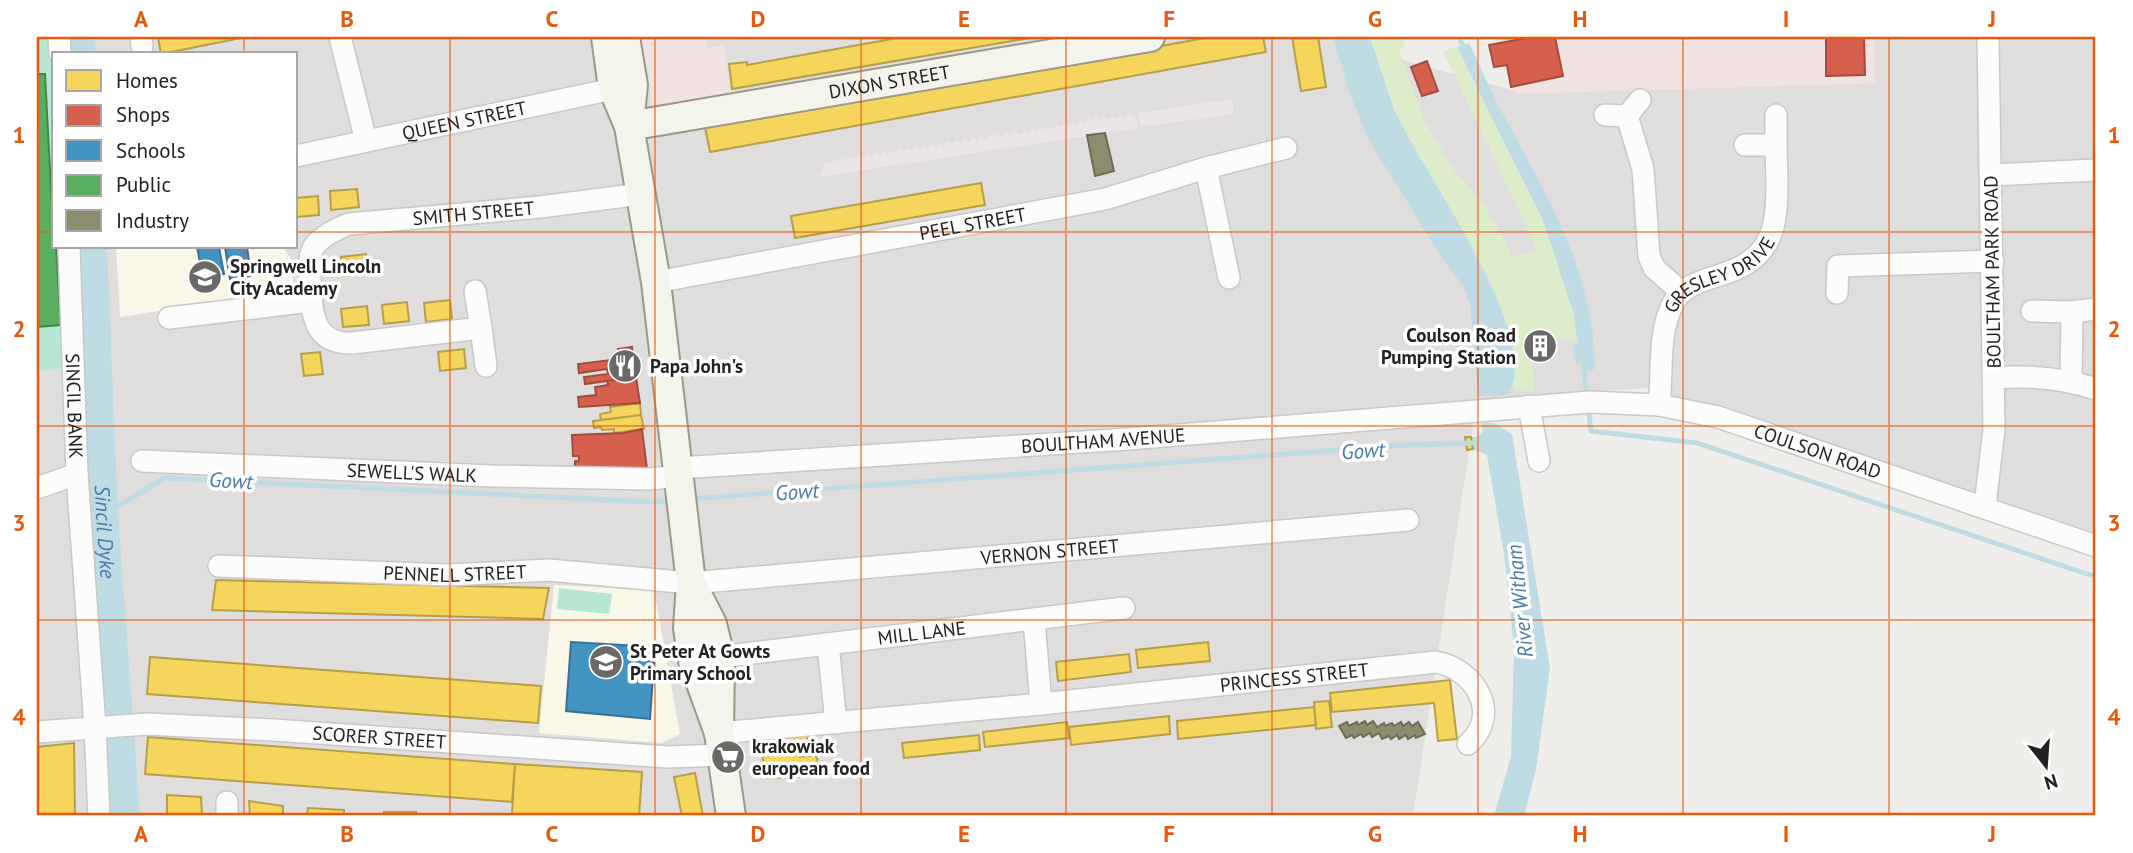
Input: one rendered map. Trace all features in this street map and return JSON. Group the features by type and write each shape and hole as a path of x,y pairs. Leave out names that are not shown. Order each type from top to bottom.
{"street":[{"path":"340,37 366,141"},
{"path":"606,37 623,86 656,282 691,583 688,628 693,661 721,744"},
{"path":"623,86 625,37"},
{"name":"DIXON STREET","path":"629,126 1150,37"},
{"name":"BOULTHAM PARK ROAD","path":"1984,506 1994,429 1988,37"},
{"name":"QUEEN STREET","path":"298,156 623,86"},
{"path":"1605,115 1633,108 1643,169 1649,256 1654,268 1681,292"},
{"name":"GRESLEY DRIVE","path":"1660,405 1667,323 1681,292 1744,266 1768,244 1777,209 1776,115"},
{"path":"1745,145 1776,145"},
{"name":"PEEL STREET","path":"656,282 1105,199 1206,168 1286,148"},
{"path":"1206,168 1228,278"},
{"path":"1991,175 2096,170"},
{"name":"SMITH STREET","path":"481,328 340,344 329,338 313,318 310,260 305,244 349,224 540,207 641,194"},
{"name":"SINCIL BANK","path":"69,248 77,474 100,726 99,816"},
{"path":"1837,293 1838,265 1993,261"},
{"path":"475,291 486,366"},
{"path":"169,318 311,301"},
{"path":"2032,311 2072,312 2096,309"},
{"path":"2071,381 2072,312"},
{"path":"1994,378 2017,376 2071,381 2096,389"},
{"name":"COULSON ROAD","path":"1529,406 1590,402 1660,405 1718,417 2096,546"},
{"path":"1529,406 1539,461"},
{"name":"BOULTHAM AVENUE","path":"680,476 1529,406"},
{"name":"SEWELL'S WALK","path":"142,461 492,475 650,479 680,476"},
{"path":"37,488 77,474"},
{"name":"VERNON STREET","path":"691,583 1408,520"},
{"name":"PENNELL STREET","path":"219,566 449,575 549,569 691,583"},
{"path":"691,583 712,624 720,657 721,744 731,816"},
{"name":"MILL LANE","path":"720,657 1124,608"},
{"path":"1034,620 1041,704"},
{"path":"828,644 836,723"},
{"name":"PRINCESS STREET","path":"721,744 836,723 1436,662 1451,664 1463,672 1477,690 1483,721 1476,736 1468,744"},
{"name":"SCORER STREET","path":"37,732 147,724 668,757 721,744"}],"shaded area":[{"path":"37,37 1333,37 1335,41 1523,93 1875,83 1874,37 2096,37 2096,533 1786,430 1647,388 1477,400 1413,816 37,816"},
{"path":"641,37 706,37 708,48 724,46 731,93 652,106"},
{"path":"1490,37 1874,37 1875,83 1516,94"},
{"path":"1232,99 1234,114 1140,127 1138,113"},
{"path":"1128,114 1137,117 1138,128 819,177 826,161 831,163 834,159 840,162 842,158 856,159 858,155 864,158 866,154 872,156 874,152 880,156 883,151 888,154 891,150 896,153 899,149 912,150 915,146 921,149 923,145 928,148 932,144 937,147 940,143 945,146 948,141 953,144 956,140 962,143 964,139 970,142 972,138 978,141 980,136 986,139 989,135 994,138 997,134 1003,137 1006,132 1011,136 1014,131 1021,135 1025,130 1029,133 1033,129 1037,131 1039,127 1044,130 1047,127 1053,129 1064,123 1069,127 1080,121 1085,123 1088,118 1101,121 1104,117 1109,120 1112,117 1118,119 1120,115 1125,118"},
{"path":"599,152 603,185 548,192 544,159"},
{"name":"Springwell Lincoln City Academy","path":"116,248 284,248 291,259 294,293 120,317"},
{"name":"St Peter At Gowts Primary School","path":"554,585 654,590 680,734 661,743 539,733"}],"green space":[{"path":"37,37 49,37 52,90 52,248 61,248 67,368 37,371"},
{"path":"1370,37 1401,37 1405,47 1399,49 1423,119 1456,173 1479,198 1495,222 1512,257 1538,251 1443,51 1457,47 1542,218 1561,273 1570,285 1580,321 1576,333 1578,339 1531,341 1534,392 1516,390 1512,384 1512,353 1505,320 1492,286 1394,110"},
{"path":"559,588 612,594 609,614 557,609"}],"water":[{"path":"1333,37 1370,37 1394,110 1479,261 1498,302 1511,340 1515,372 1507,395 1478,396 1470,304 1464,287 1442,258 1367,137 1348,88"},
{"path":"1469,43 1496,101 1547,197 1576,263 1593,332 1595,369 1583,372 1581,363 1576,364 1572,346 1579,343 1576,333 1580,321 1570,285 1561,273 1542,218 1457,47"},
{"name":"River Witham","path":"1481,423 1494,423 1512,434 1550,668 1536,770 1524,816 1494,816 1511,756 1514,649 1504,554 1487,455 1473,449 1471,437 1477,437 1483,432"}],"building: Homes":[{"path":"158,37 246,37 171,52 161,52"},
{"path":"903,37 1036,37 732,89 729,64 747,62 747,65"},
{"path":"1211,37 1263,37 1266,52 710,152 705,127"},
{"path":"1292,37 1318,37 1326,87 1301,91"},
{"path":"981,183 985,205 795,238 791,216"},
{"path":"357,189 359,207 331,210 330,191"},
{"path":"318,196 319,215 298,217 298,198"},
{"path":"366,254 368,273 343,276 341,257"},
{"path":"450,300 452,319 426,322 424,303"},
{"path":"407,302 409,321 384,324 382,305"},
{"path":"367,306 369,325 343,327 341,309"},
{"name":"Coulson Road Pumping Station","path":"1549,340 1549,351 1531,352 1531,341"},
{"path":"464,349 466,368 440,371 438,352"},
{"path":"320,352 323,374 304,376 301,354"},
{"path":"640,403 641,415 601,420 600,414 611,412 610,407"},
{"path":"641,415 644,429 614,433 614,429 594,428 593,421"},
{"path":"1465,437 1471,437 1473,449 1467,450"},
{"path":"216,580 549,588 543,619 212,610"},
{"path":"1208,642 1210,661 1138,668 1136,650"},
{"path":"1129,654 1131,672 1058,681 1056,662"},
{"path":"150,657 541,686 538,723 147,694"},
{"path":"1450,680 1457,739 1438,741 1434,703 1332,712 1330,693"},
{"path":"1329,701 1332,727 1316,729 1314,702"},
{"path":"1314,707 1316,725 1178,739 1177,721"},
{"path":"1169,716 1170,734 1071,745 1069,727"},
{"path":"1067,722 1069,738 985,747 983,732"},
{"path":"807,732 808,748 797,750 800,757 816,755 822,776 766,778 759,736"},
{"path":"979,735 980,750 904,758 902,743"},
{"path":"148,737 515,764 512,802 145,774"},
{"path":"74,743 75,816 37,816 37,747"},
{"path":"515,764 642,772 639,816 512,814"},
{"path":"695,773 703,816 682,816 674,777"},
{"path":"167,795 201,797 202,816 167,816"},
{"path":"249,801 283,806 283,816 250,816"},
{"path":"308,808 344,810 344,816 307,816"},
{"path":"384,812 416,812 416,816 384,816"}],"building: Shops":[{"path":"1532,37 1555,37 1563,76 1511,87 1507,65 1494,67 1489,45"},
{"path":"1826,37 1864,37 1865,75 1826,76"},
{"path":"1427,61 1438,91 1422,96 1411,67"},
{"path":"632,347 636,377 585,384 584,377 608,374 607,369 579,373 578,364 619,359 618,349"},
{"path":"636,377 640,403 579,407 578,397 596,395 595,387 608,385 607,381"},
{"path":"642,429 647,469 575,467 579,456 573,456 572,435 624,433"}],"building: Schools":[{"path":"197,248 219,248 224,274 203,278"},
{"path":"225,248 247,248 251,276 230,279"},
{"path":"571,642 655,647 650,719 566,711"}],"building: Public":[{"path":"37,74 45,74 52,248 56,248 61,325 37,327"}],"building: Industry":[{"path":"1105,133 1114,171 1095,176 1087,135"},
{"path":"1365,721 1367,725 1373,721 1377,727 1384,723 1385,726 1392,723 1394,726 1401,722 1403,726 1409,722 1412,726 1418,722 1425,734 1408,739 1406,735 1399,739 1397,735 1391,739 1389,736 1382,739 1379,733 1372,737 1370,733 1363,737 1361,734 1346,738 1339,726 1347,722 1349,726 1357,722 1358,725"}],"waterway":[{"name":"Sincil Dyke","path":"80,37 81,52"},
{"path":"1459,37 1465,51"},
{"name":"Sincil Dyke","path":"92,248 103,515 125,816"},
{"path":"1562,271 1576,313 1579,333"},
{"path":"1583,367 1586,388"},
{"path":"1589,415 1591,431 1697,443 2096,577"},
{"name":"Gowt","path":"690,499 1405,445 1473,443"},
{"name":"Gowt","path":"103,515 165,478 650,502 673,500"}],"place":[{"name":"Springwell Lincoln City Academy","path":"205,277"},
{"name":"Coulson Road Pumping Station","path":"1540,346"},
{"name":"Papa John's","path":"625,366"},
{"name":"St Peter At Gowts Primary School","path":"606,662"},
{"name":"krakowiak european food","path":"728,757"}]}
